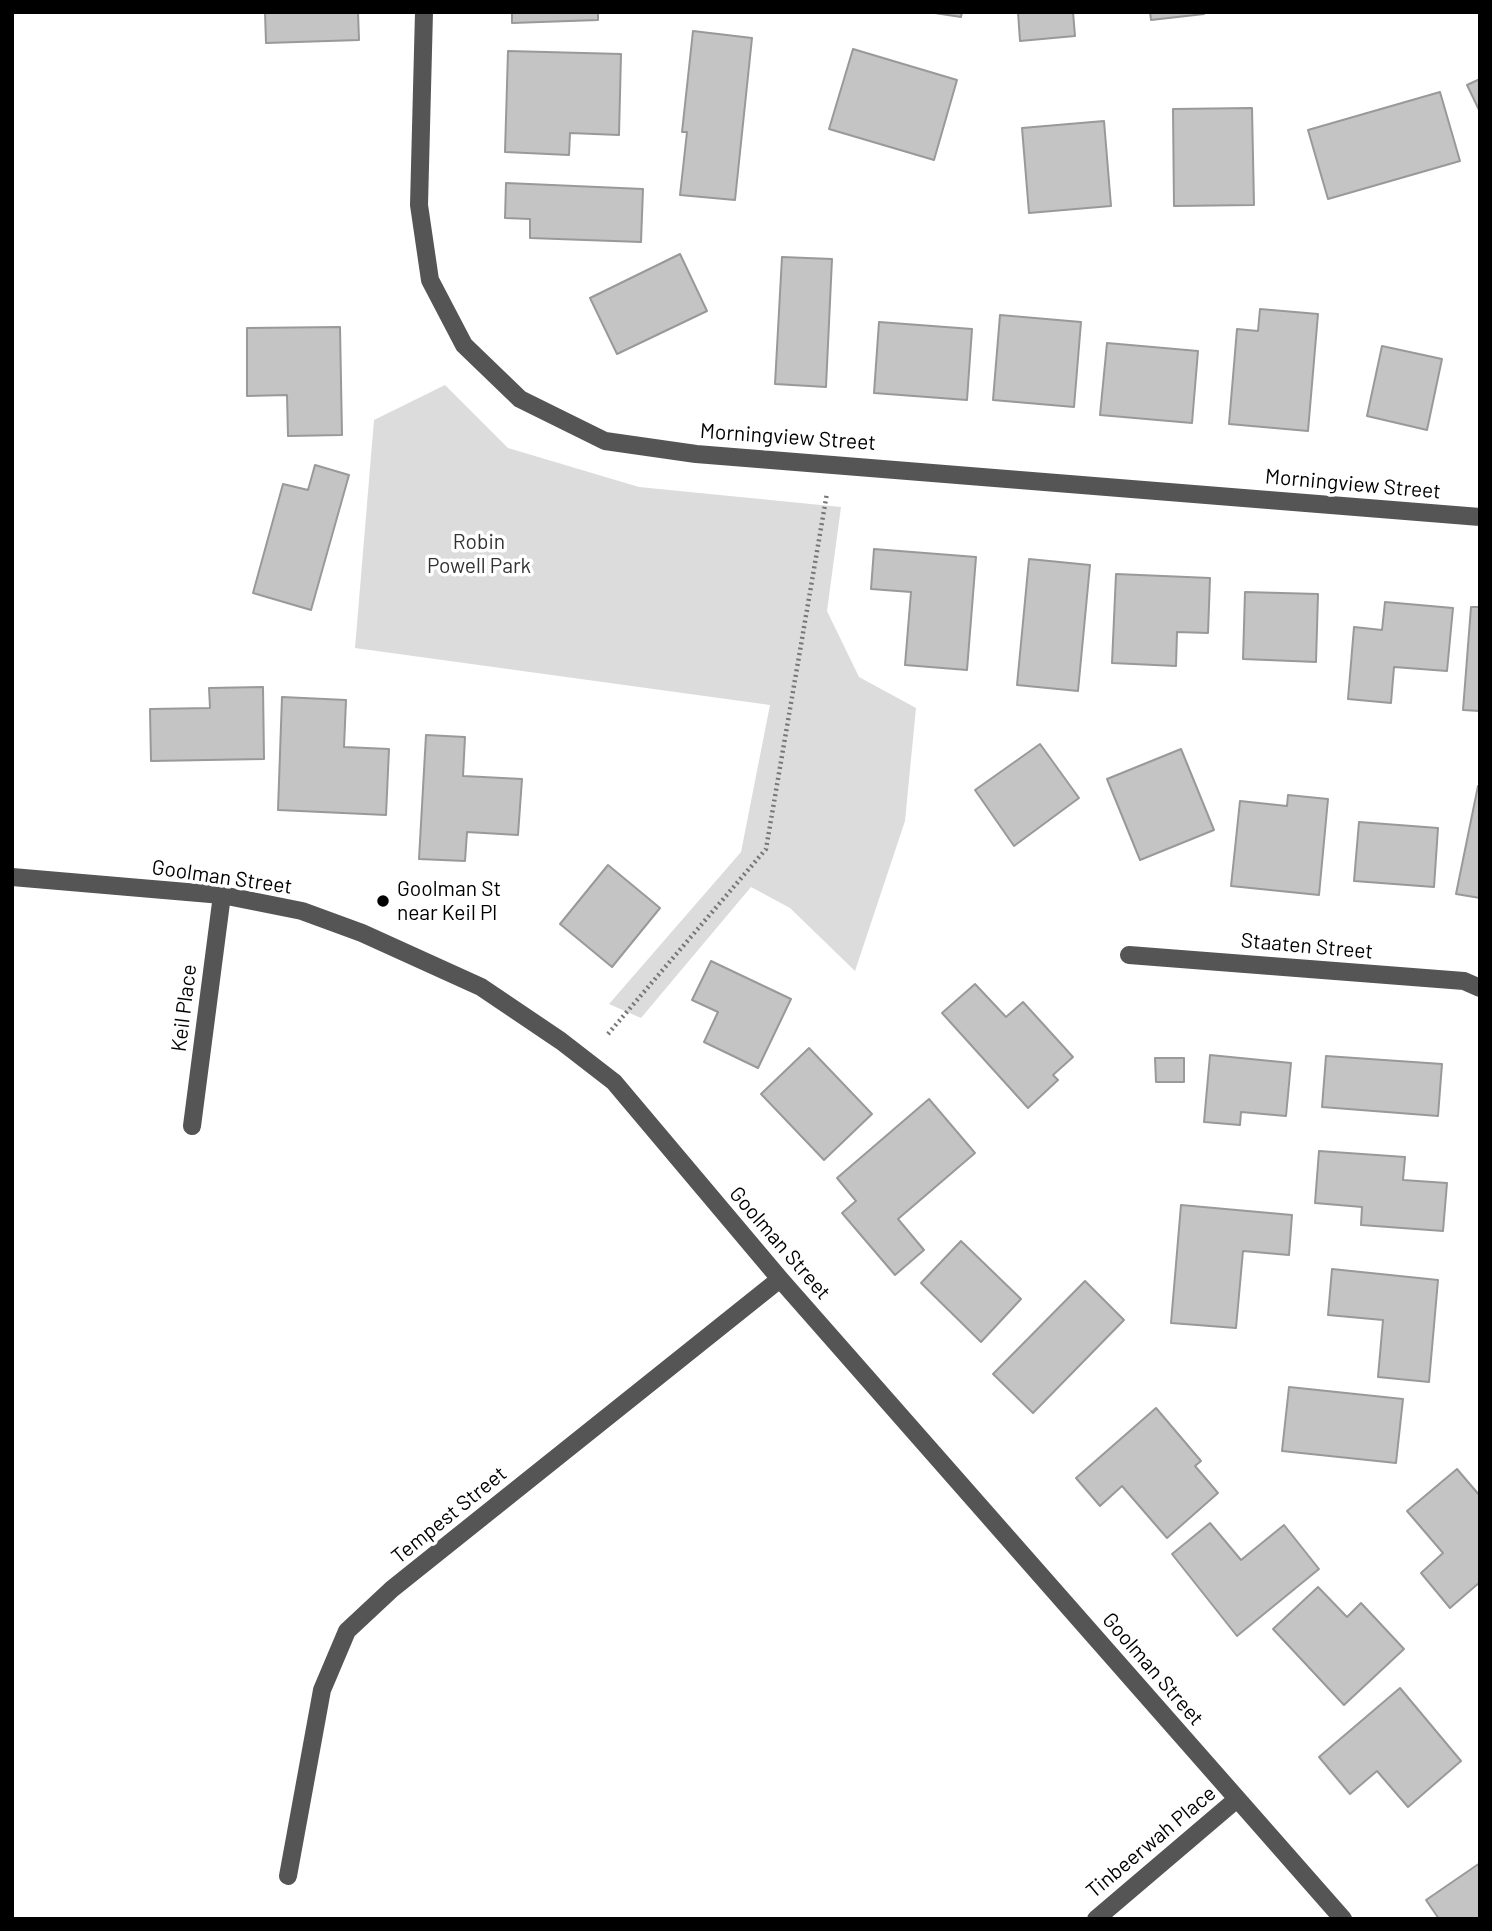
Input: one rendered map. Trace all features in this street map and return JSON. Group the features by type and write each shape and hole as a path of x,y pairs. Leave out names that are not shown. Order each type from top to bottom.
{"street":[{"name":"Morningview Street","path":"424,12 419,205 430,280 464,345 520,399 605,441 696,454 1480,517"},
{"name":"Goolman Street","path":"12,877 222,895 302,911 362,933 481,987 561,1041 614,1083 780,1279 1343,1919"},
{"name":"Keil Place","path":"192,1126 222,895"},
{"name":"Staaten Street","path":"1129,955 1464,981 1480,988"},
{"name":"Tempest Street","path":"288,1876 322,1690 347,1631 392,1589 780,1279"},
{"name":"Tinbeerwah Place","path":"1096,1919 1237,1799"}],"path":[{"path":"608,1034 766,849 832,463"}],"green space":[{"name":"Robin Powell Park","path":"445,385 508,448 639,487 841,507 827,611 859,677 916,708 905,821 855,971 790,908 751,887 641,1018 609,1004 741,852 770,705 355,648 374,420"}],"building":[{"path":"265,12 358,12 359,40 266,43"},
{"path":"512,12 598,12 598,20 512,23"},
{"path":"928,12 962,12 961,17"},
{"path":"1018,12 1073,12 1075,36 1020,41"},
{"path":"1150,12 1204,12 1204,14 1151,20"},
{"path":"693,31 752,38 735,200 680,195 687,132 682,132"},
{"path":"853,49 957,80 934,160 829,129"},
{"path":"508,51 621,54 619,135 570,133 569,155 505,152"},
{"path":"1480,79 1480,112 1467,85"},
{"path":"1440,92 1460,161 1328,199 1308,130"},
{"path":"1252,108 1254,205 1174,206 1173,109"},
{"path":"1104,121 1111,206 1029,213 1022,128"},
{"path":"506,183 643,189 641,242 530,238 530,219 505,218"},
{"path":"680,254 707,311 617,354 590,298"},
{"path":"782,257 832,259 826,387 775,384"},
{"path":"1260,309 1318,314 1308,431 1229,424 1237,329 1258,331"},
{"path":"1000,315 1081,322 1074,407 993,400"},
{"path":"879,322 972,329 967,400 874,393"},
{"path":"340,327 342,435 288,436 287,395 247,396 247,328"},
{"path":"1107,343 1198,351 1192,423 1100,415"},
{"path":"1382,346 1442,359 1427,430 1367,416"},
{"path":"315,465 349,475 311,610 253,593 283,484 308,490"},
{"path":"874,549 976,557 967,670 905,665 911,592 871,589"},
{"path":"1029,559 1090,565 1078,691 1017,685"},
{"path":"1116,574 1210,578 1208,633 1177,632 1176,666 1112,663"},
{"path":"1245,592 1318,594 1316,662 1243,659"},
{"path":"1385,602 1453,608 1447,671 1394,667 1391,703 1348,699 1354,627 1382,630"},
{"path":"1471,607 1480,607 1480,711 1463,710"},
{"path":"263,687 264,759 151,761 150,709 210,708 209,688"},
{"path":"282,697 346,700 344,747 389,749 386,815 278,810"},
{"path":"426,735 465,737 463,776 522,779 518,835 467,832 465,861 419,859"},
{"path":"1040,744 1079,798 1014,846 975,790"},
{"path":"1181,749 1214,830 1140,860 1107,779"},
{"path":"1480,786 1480,898 1456,894"},
{"path":"1288,795 1328,799 1319,895 1231,886 1240,801 1287,806"},
{"path":"1359,822 1438,828 1434,887 1354,881"},
{"path":"608,865 660,908 612,967 560,924"},
{"path":"711,961 791,999 758,1068 704,1042 718,1012 692,1000"},
{"path":"975,984 1006,1017 1023,1002 1073,1057 1053,1075 1058,1080 1028,1108 942,1013"},
{"path":"809,1048 872,1114 824,1160 761,1094"},
{"path":"1210,1055 1291,1063 1286,1116 1241,1112 1240,1125 1204,1122"},
{"path":"1326,1056 1442,1064 1438,1116 1322,1107"},
{"path":"1155,1058 1184,1058 1184,1082 1156,1082"},
{"path":"929,1099 975,1153 898,1219 924,1250 895,1275 842,1213 856,1201 837,1178"},
{"path":"1319,1151 1405,1157 1403,1180 1447,1183 1443,1231 1361,1225 1362,1207 1315,1203"},
{"path":"1181,1205 1292,1215 1289,1255 1243,1251 1236,1328 1171,1323"},
{"path":"961,1241 1021,1299 981,1342 921,1283"},
{"path":"1332,1269 1438,1280 1429,1382 1378,1377 1383,1320 1328,1315"},
{"path":"1085,1281 1124,1320 1033,1413 993,1374"},
{"path":"1289,1387 1403,1399 1396,1463 1282,1451"},
{"path":"1156,1408 1201,1461 1195,1466 1218,1493 1167,1538 1122,1486 1100,1506 1076,1478"},
{"path":"1457,1469 1480,1496 1480,1582 1450,1608 1421,1573 1443,1553 1407,1511"},
{"path":"1210,1523 1241,1560 1284,1525 1319,1569 1237,1636 1172,1554"},
{"path":"1318,1587 1347,1617 1361,1603 1404,1649 1344,1705 1273,1629"},
{"path":"1400,1688 1461,1761 1408,1807 1377,1771 1350,1794 1319,1757"},
{"path":"1480,1863 1480,1919 1439,1919 1426,1900"}],"place":[{"name":"Goolman St near Keil Pl","path":"383,901"}]}
